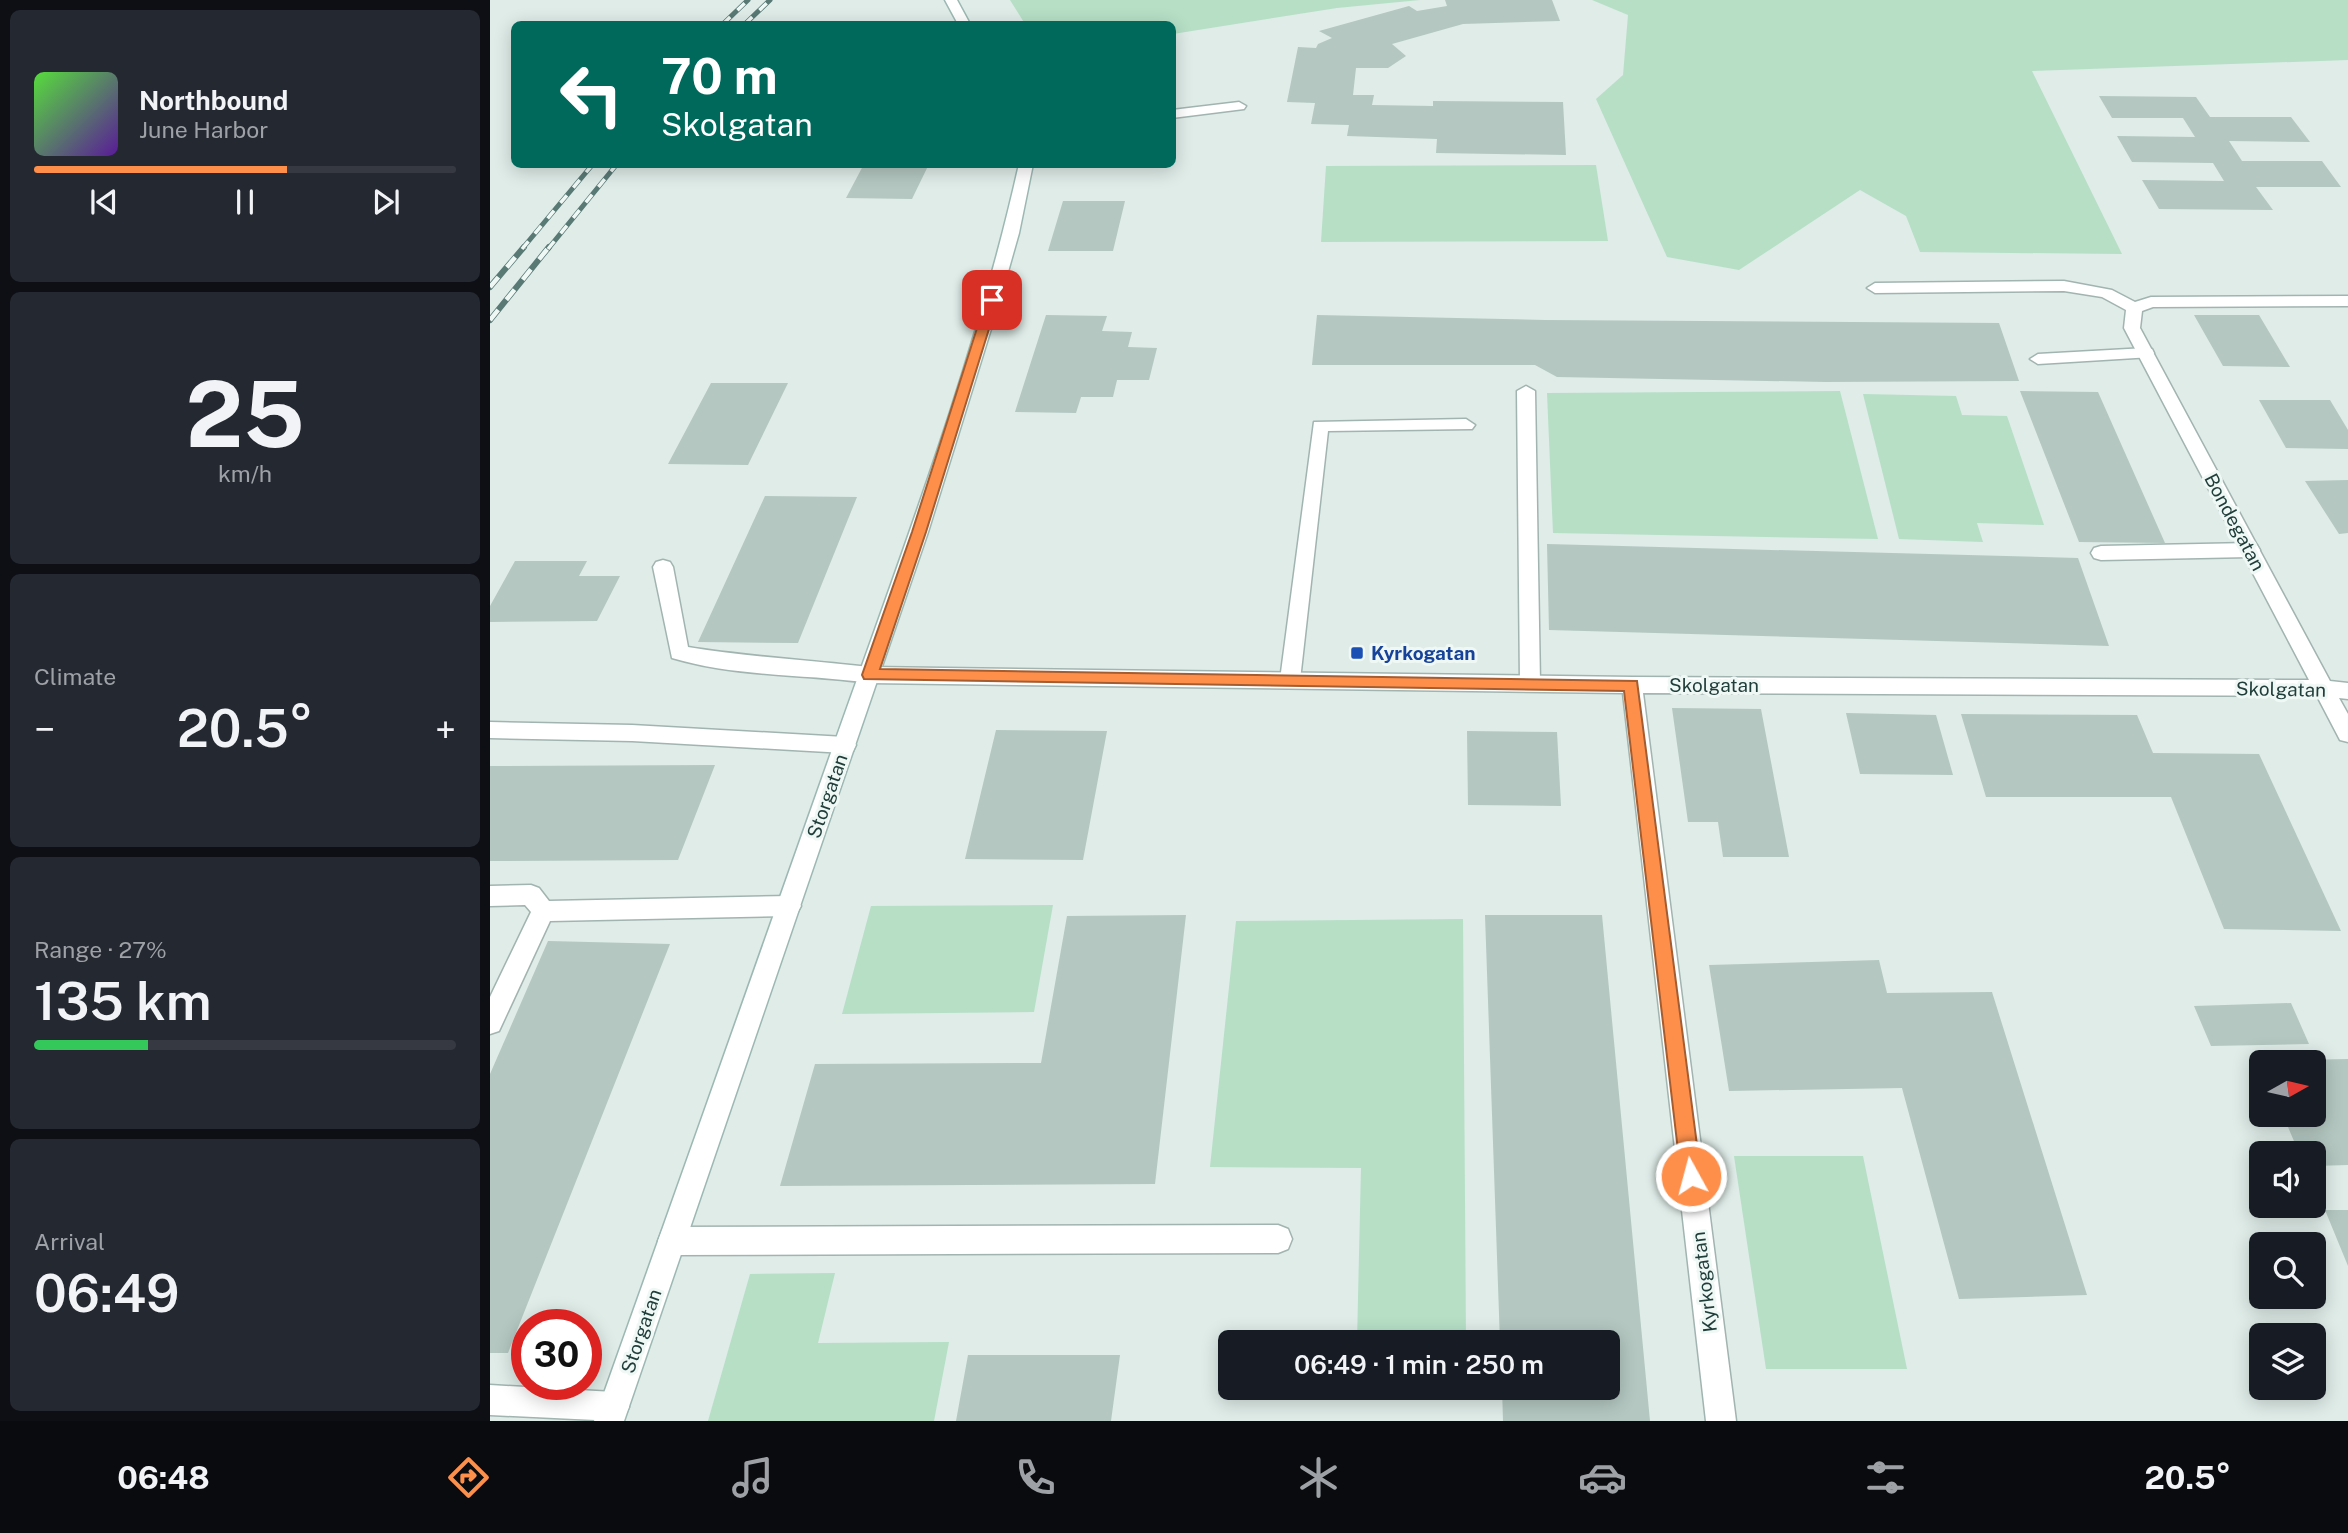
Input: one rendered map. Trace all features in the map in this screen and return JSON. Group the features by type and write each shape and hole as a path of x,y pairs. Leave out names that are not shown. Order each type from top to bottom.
{"street":[{"path":"951,0 962,21"},
{"path":"1176,114 1238,106"},
{"name":"Storgatan","path":"612,1414 919,532 988,312 1011,233 1025,168"},
{"path":"1875,288 2064,286 2106,293 2134,308 2151,302 2348,301"},
{"name":"Bondegatan","path":"2134,308 2132,328 2348,734"},
{"path":"2038,359 2146,353"},
{"path":"1526,391 1530,683"},
{"path":"1290,680 1320,426 1466,425"},
{"path":"2101,552 2250,550"},
{"name":"Skolgatan","path":"663,567 679,653 751,665 815,668 870,675 1632,685 2324,688 2348,691"},
{"name":"Kyrkogatan","path":"1632,685 1721,1421"},
{"path":"490,730 632,733 845,746"},
{"path":"490,895 531,895 543,911"},
{"path":"543,911 789,905"},
{"path":"490,1023 543,911"},
{"path":"672,1241 1278,1239"},
{"path":"490,1400 538,1401 612,1414"}],"green space":[{"path":"1010,0 1420,0 1337,8 1176,34 1176,21 1023,21"},
{"path":"1592,0 2348,0 2348,60 2032,71 2122,254 1920,252 1906,216 1860,190 1739,270 1667,257 1596,99 1623,75 1628,15"},
{"path":"1596,165 1608,241 1321,242 1326,166"},
{"path":"1840,391 1878,539 1553,533 1547,393"},
{"path":"1863,394 1956,396 1962,415 2007,416 2044,525 1977,523 1983,542 1899,539"},
{"path":"1053,905 1034,1012 842,1014 871,906"},
{"path":"1463,919 1466,1330 1357,1330 1361,1168 1210,1167 1236,921"},
{"path":"1734,1156 1863,1156 1907,1369 1766,1369"},
{"path":"835,1273 818,1343 949,1342 934,1421 708,1421 750,1274"}],"building":[{"path":"1445,0 1552,0 1560,21 1463,24 1392,44 1406,56 1388,68 1356,68 1353,95 1374,95 1372,105 1433,106 1433,101 1563,102 1566,155 1436,153 1437,139 1347,136 1349,125 1311,124 1315,103 1287,102 1298,47 1316,48 1318,44 1332,38 1319,31 1409,6 1417,11 1447,6"},
{"path":"2099,96 2196,97 2210,117 2291,117 2310,142 2229,141 2242,161 2322,161 2341,187 2256,187 2273,210 2159,209 2142,180 2224,181 2213,163 2132,162 2117,136 2195,137 2183,118 2112,118"},
{"path":"862,168 927,168 912,199 846,198"},
{"path":"1063,201 1125,201 1113,251 1048,251"},
{"path":"1046,315 1107,316 1102,331 1132,332 1128,347 1157,348 1149,380 1117,380 1113,397 1081,397 1076,413 1015,412"},
{"path":"1317,315 1545,320 1999,323 2019,381 1826,382 1557,377 1535,365 1312,365"},
{"path":"2194,315 2259,315 2290,367 2223,366"},
{"path":"711,383 788,383 748,465 668,464"},
{"path":"2020,391 2098,392 2165,543 2079,542"},
{"path":"2259,400 2330,400 2348,430 2348,449 2286,448"},
{"path":"2348,480 2348,533 2339,534 2305,481"},
{"path":"765,496 857,497 798,643 698,642"},
{"path":"1547,544 2078,558 2109,646 1549,630"},
{"path":"515,561 587,561 579,576 620,576 597,621 490,622 490,606"},
{"path":"1672,708 1761,709 1789,857 1723,857 1718,822 1688,822"},
{"path":"1846,713 1936,715 1953,775 1860,774"},
{"path":"1961,714 2137,715 2153,753 2259,754 2341,931 2224,929 2171,797 1986,797"},
{"path":"996,730 1107,731 1083,860 965,859"},
{"path":"1467,731 1557,732 1561,806 1468,805"},
{"path":"715,765 678,860 490,861 490,766"},
{"path":"1186,915 1155,1184 780,1186 815,1064 1041,1063 1067,916"},
{"path":"1485,915 1602,915 1650,1421 1503,1421 1502,1400 1620,1400 1620,1330 1500,1330"},
{"path":"548,941 670,944 525,1309 511,1309 511,1345 508,1353 490,1353 490,1074"},
{"path":"1879,960 1887,993 1992,992 2087,1295 1959,1299 1902,1088 1729,1091 1709,965"},
{"path":"2291,1003 2309,1044 2211,1046 2194,1006"},
{"path":"2326,1059 2348,1059 2348,1165 2326,1166 2326,1141 2294,1141 2288,1127 2326,1127"},
{"path":"2326,1210 2348,1210 2348,1266 2326,1212"},
{"path":"968,1355 1120,1355 1111,1421 956,1421"}],"railway":[{"path":"726,21 748,0"},
{"path":"748,21 770,0"},
{"path":"522,249 590,168"},
{"path":"548,249 614,168"},
{"path":"490,287 524,247"},
{"path":"490,320 549,247"}],"place":[{"name":"Kyrkogatan","path":"1357,653"}],"route":[{"path":"992,300 919,532 870,675 1632,685 1691,1176"}]}
